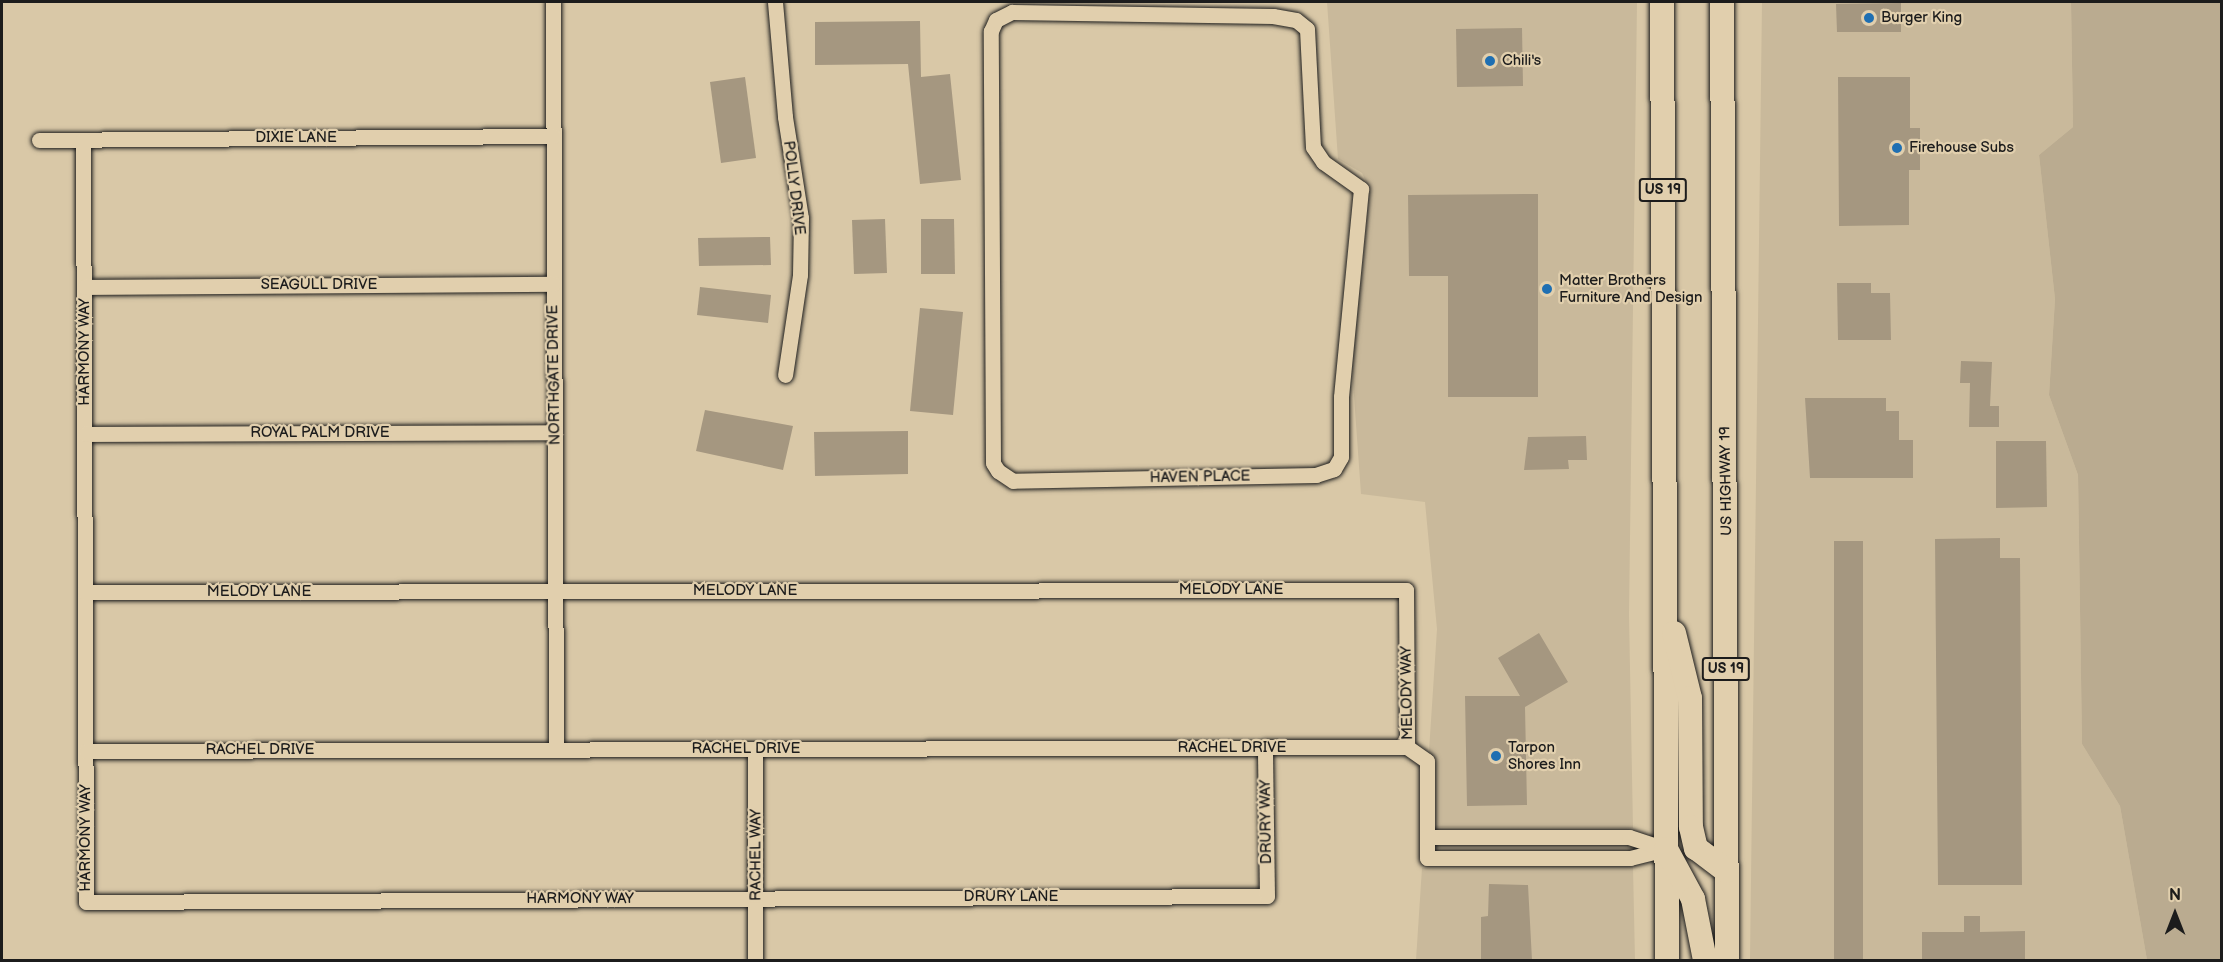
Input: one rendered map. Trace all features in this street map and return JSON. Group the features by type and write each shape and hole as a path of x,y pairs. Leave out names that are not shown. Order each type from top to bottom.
{"highway":[{"name":"US 19","path":"1662,2 1667,960"},
{"name":"US HIGHWAY 19","path":"1722,2 1727,960"},
{"path":"1665,593 1689,698 1691,828 1696,848 1726,871"},
{"path":"1666,849 1688,882 1705,960"}],"street":[{"name":"NORTHGATE DRIVE","path":"553,2 556,749"},
{"name":"POLLY DRIVE","path":"775,2 783,107 801,218 800,275 785,375"},
{"name":"HAVEN PLACE","path":"1125,7 1283,17 1303,24 1310,35 1313,147 1323,162 1361,189 1341,397 1341,457 1327,473 1013,481 993,463 991,31 996,20 1012,12 1125,7"},
{"name":"DIXIE LANE","path":"39,140 553,136"},
{"name":"HARMONY WAY","path":"83,140 86,902 756,898"},
{"name":"SEAGULL DRIVE","path":"85,287 553,284"},
{"name":"ROYAL PALM DRIVE","path":"85,434 555,432"},
{"name":"MELODY LANE","path":"84,592 1406,590"},
{"name":"MELODY WAY","path":"1406,590 1407,747 1426,761 1427,858 1630,858 1666,849"},
{"name":"RACHEL DRIVE","path":"86,751 1407,747"},
{"name":"DRURY WAY","path":"1264,748 1267,896"},
{"name":"RACHEL WAY","path":"755,749 755,960"},
{"path":"1427,837 1629,837 1666,849"},
{"name":"DRURY LANE","path":"756,898 1267,896"}],"shaded area":[{"path":"1327,2 1637,2 1629,615 1633,828 1436,827 1436,761 1429,751 1437,629 1425,502 1361,494 1352,368 1370,190 1362,173 1338,159"},
{"path":"1762,2 2071,2 2073,127 2039,155 2055,299 2049,395 2078,475 2082,744 2120,806 2147,960 1750,960"},
{"path":"2071,2 2221,2 2221,960 2147,960 2120,806 2082,744 2078,475 2049,395 2055,299 2039,155 2073,127"},
{"path":"1633,867 1635,960 1416,960 1422,868"}],"building":[{"name":"Burger King","path":"1901,3 1901,32 1837,32 1836,4"},
{"path":"920,21 921,77 950,74 961,180 920,184 908,64 815,65 815,22"},
{"path":"1522,28 1523,86 1457,87 1456,29"},
{"path":"745,77 756,158 721,163 710,82"},
{"path":"1838,77 1910,77 1910,128 1920,128 1920,170 1909,170 1909,225 1839,226"},
{"path":"1538,194 1538,397 1448,397 1448,276 1409,276 1408,195"},
{"path":"885,219 887,273 854,274 852,220"},
{"path":"921,219 954,219 955,274 921,274"},
{"path":"770,237 771,265 699,266 698,238"},
{"path":"1837,283 1871,283 1871,293 1890,293 1891,340 1838,340"},
{"path":"700,287 771,295 768,323 697,315"},
{"path":"920,308 963,312 953,415 910,411"},
{"path":"1961,361 1992,362 1990,406 1999,406 1999,427 1969,427 1970,383 1960,383"},
{"path":"1805,398 1886,398 1886,411 1899,411 1899,440 1913,440 1913,478 1810,478"},
{"path":"705,410 793,426 783,470 696,451"},
{"path":"908,431 908,474 815,476 814,432"},
{"path":"1586,436 1587,460 1568,460 1569,469 1524,470 1528,437"},
{"path":"1996,441 2046,441 2047,507 1996,508"},
{"path":"2000,538 2000,558 2020,558 2022,885 1938,885 1935,539"},
{"path":"1834,541 1863,541 1863,960 1834,960"},
{"name":"Tarpon Shores Inn","path":"1539,633 1568,682 1525,707 1527,805 1467,806 1465,696 1520,696 1498,658"},
{"path":"1489,884 1528,885 1532,960 1481,960 1481,917 1488,916"},
{"path":"1964,916 1980,916 1980,932 2025,931 2025,960 1922,960 1922,932 1964,932"}],"place":[{"name":"Burger King","path":"1869,18"},
{"name":"Chili's","path":"1490,61"},
{"name":"Firehouse Subs","path":"1897,148"},
{"name":"Matter Brothers Furniture And Design","path":"1547,289"},
{"name":"Tarpon Shores Inn","path":"1496,756"}]}
